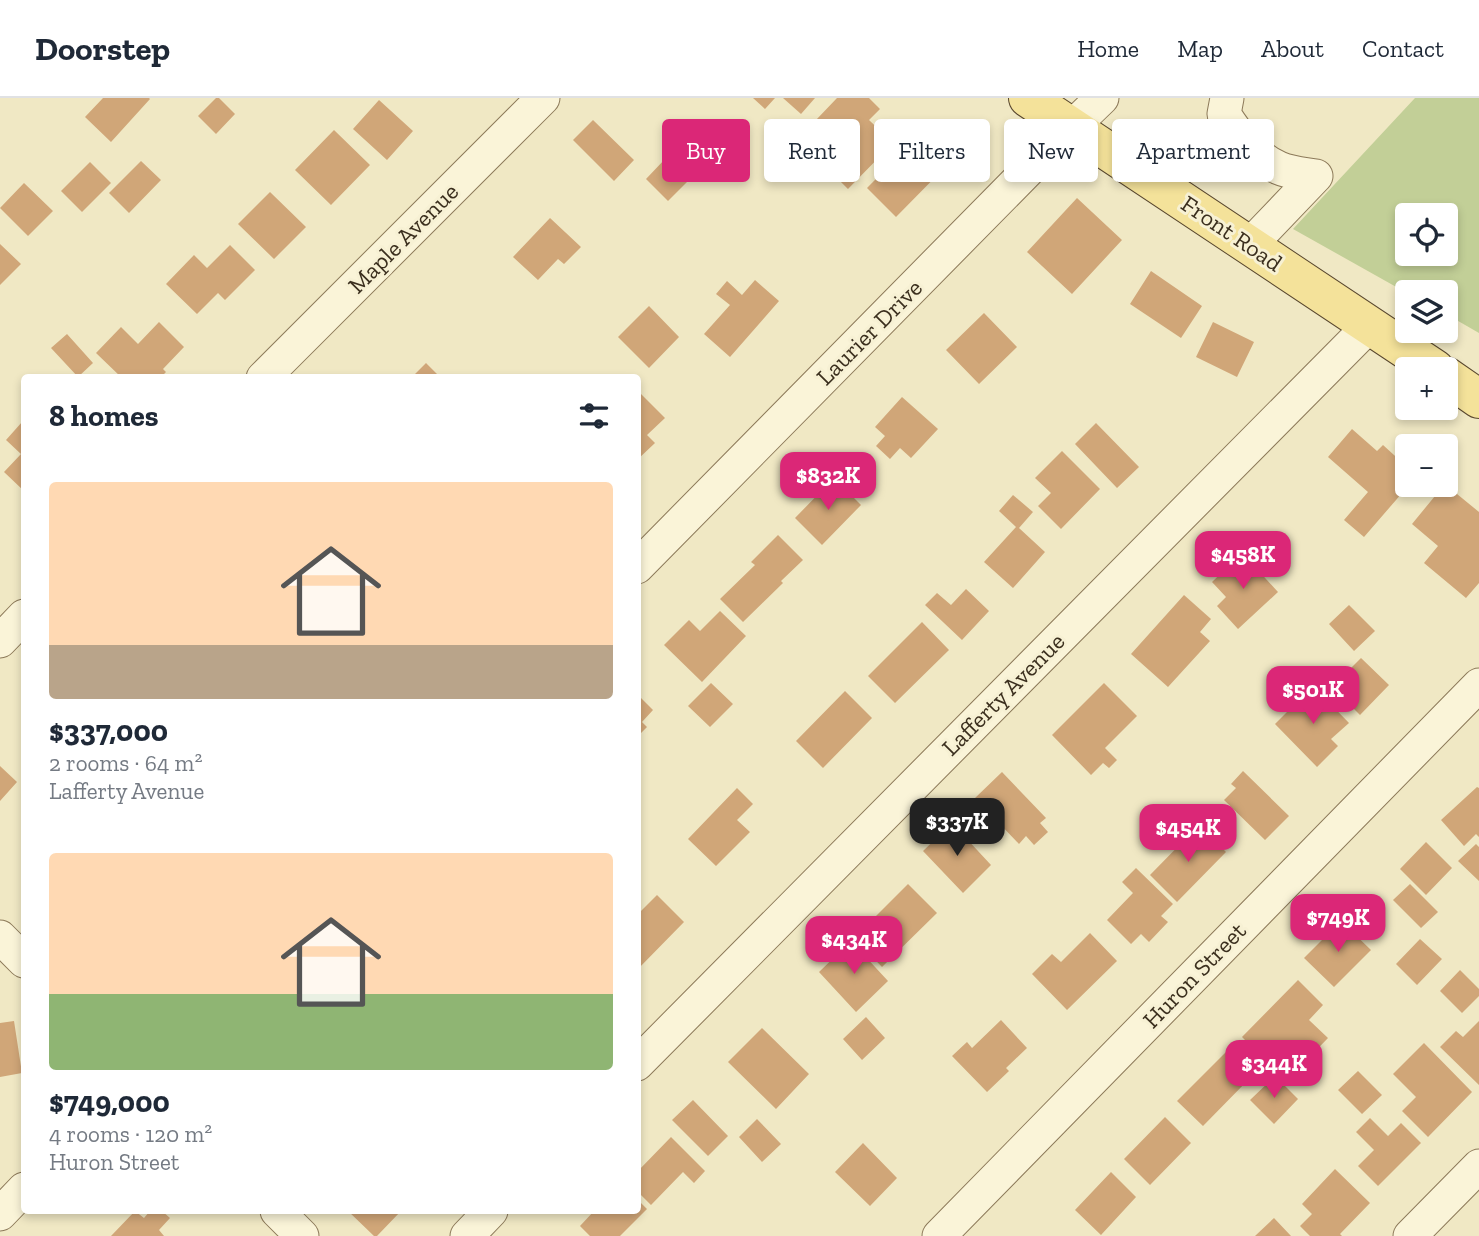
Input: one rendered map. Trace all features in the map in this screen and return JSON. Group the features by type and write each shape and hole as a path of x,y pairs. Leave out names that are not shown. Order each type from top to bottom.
{"main road":[{"name":"Front Road","path":"1028,98 1059,119"},
{"name":"Front Road","path":"1098,145 1417,357"},
{"path":"1458,384 1479,399"}],"street":[{"name":"Maple Avenue","path":"267,374 543,98"},
{"name":"Laurier Drive","path":"1080,119 1102,98"},
{"path":"1227,98 1224,114 1237,135 1258,156 1280,169 1316,176 1250,245"},
{"name":"Laurier Drive","path":"641,563 1017,182"},
{"name":"Lafferty Avenue","path":"641,1060 1370,325"},
{"path":"0,641 21,620"},
{"name":"Huron Street","path":"939,1236 1479,685"},
{"path":"0,937 21,958"},
{"path":"1410,1236 1479,1166"},
{"path":"0,1214 21,1192"},
{"path":"280,1214 302,1236"},
{"path":"467,1236 488,1214"}],"green space":[{"path":"1415,98 1479,98 1479,333 1458,321 1458,280 1395,280 1395,286 1293,229"}],"building":[{"path":"103,98 150,99 111,142 85,117"},
{"path":"216,98 235,114 216,134 198,116"},
{"path":"753,98 775,98 765,109"},
{"path":"783,98 815,98 801,114"},
{"path":"837,98 869,98 880,109 869,120 874,125 874,162 860,177 860,119 817,119"},
{"path":"379,100 413,131 387,160 353,129"},
{"path":"593,120 634,160 614,181 573,140"},
{"path":"334,130 370,165 331,205 295,170"},
{"path":"141,161 161,180 129,213 109,193"},
{"path":"90,162 111,183 82,212 61,191"},
{"path":"662,162 662,182 687,182 668,201 646,179"},
{"path":"874,181 930,182 896,217 867,188"},
{"path":"841,182 855,182 848,189"},
{"path":"24,183 53,211 28,236 0,208"},
{"path":"270,192 306,227 274,259 238,224"},
{"path":"1077,198 1122,240 1072,294 1027,252"},
{"path":"550,218 581,247 564,264 558,259 538,280 513,257"},
{"path":"0,244 21,264 0,285"},
{"path":"230,245 255,270 225,300 218,293 197,314 166,284 194,255 207,268"},
{"path":"1151,271 1202,306 1181,338 1130,304"},
{"path":"755,280 779,301 730,357 704,334 730,305 716,294 727,281 742,295"},
{"path":"649,306 679,337 649,368 618,337"},
{"path":"984,313 1017,347 979,384 946,350"},
{"path":"159,322 184,347 163,369 166,372 164,374 118,374 96,353 121,327 138,344"},
{"path":"1213,322 1254,342 1237,377 1196,357"},
{"path":"67,334 93,363 81,374 75,374 51,348"},
{"path":"426,363 437,374 415,374"},
{"path":"641,394 665,418 647,435 655,443 641,456"},
{"path":"902,397 938,429 911,458 900,448 890,459 876,446 885,436 875,427"},
{"path":"21,423 21,454 6,440"},
{"path":"1096,423 1139,467 1117,488 1075,444"},
{"path":"1352,429 1377,451 1383,445 1395,456 1395,497 1399,497 1364,537 1344,520 1368,492 1328,457"},
{"path":"1062,451 1100,489 1061,529 1038,506 1051,493 1035,478"},
{"path":"21,454 21,488 4,472"},
{"path":"834,478 861,505 822,545 795,518"},
{"path":"1013,495 1033,512 1019,528 1045,552 1013,588 984,562 1016,527 999,511"},
{"path":"1458,495 1479,512 1479,583 1466,598 1424,563 1438,546 1412,524 1434,497 1458,497"},
{"path":"778,535 803,560 743,622 720,599 755,565 751,562"},
{"path":"1242,553 1278,592 1238,629 1217,606 1226,597 1212,582"},
{"path":"966,589 989,611 962,640 925,605 937,593 951,605"},
{"path":"1184,595 1211,619 1200,632 1210,641 1168,687 1131,654"},
{"path":"1349,605 1375,631 1354,651 1329,624"},
{"path":"720,611 746,636 702,682 664,645 689,620 700,631"},
{"path":"922,622 949,650 895,703 868,676"},
{"path":"1361,658 1389,685 1360,715 1332,687"},
{"path":"711,683 733,704 710,727 688,706"},
{"path":"1104,683 1137,716 1105,748 1117,760 1109,768 1103,763 1091,775 1052,735"},
{"path":"1313,686 1349,723 1331,739 1338,746 1317,767 1275,724"},
{"path":"845,691 872,718 823,768 796,741"},
{"path":"641,698 653,710 642,722 647,727 641,733"},
{"path":"0,766 17,782 0,801"},
{"path":"1243,771 1289,816 1265,840 1224,800 1236,788 1231,784"},
{"path":"1002,772 1046,818 1040,823 1048,832 1034,845 1026,836 1019,844 975,798"},
{"path":"1477,787 1479,837 1476,834 1464,846 1441,820"},
{"path":"737,788 753,804 737,820 750,832 716,866 688,839"},
{"path":"952,823 991,865 963,893 923,851"},
{"path":"1199,825 1226,852 1177,902 1150,875"},
{"path":"1426,842 1452,868 1426,895 1400,869"},
{"path":"1476,844 1479,847 1479,881 1458,861"},
{"path":"1136,868 1173,904 1161,916 1168,922 1149,942 1141,934 1131,944 1107,920 1133,893 1122,882"},
{"path":"908,884 937,913 882,967 854,938"},
{"path":"1410,884 1438,912 1421,928 1393,900"},
{"path":"657,895 684,922 641,966 641,911"},
{"path":"1341,921 1371,950 1334,987 1304,958"},
{"path":"1090,933 1117,961 1067,1010 1032,974 1052,954 1061,962"},
{"path":"1420,939 1442,959 1417,985 1396,964"},
{"path":"851,941 888,981 856,1012 819,972"},
{"path":"1460,970 1479,989 1479,996 1462,1013 1440,991"},
{"path":"1298,980 1323,1005 1309,1020 1328,1038 1289,1078 1274,1063 1271,1066 1242,1037"},
{"path":"866,1017 885,1038 862,1060 843,1039"},
{"path":"1001,1020 1027,1048 1006,1068 1009,1071 987,1092 952,1056 967,1042 972,1048"},
{"path":"14,1021 21,1073 0,1077 0,1023"},
{"path":"1479,1021 1479,1085 1440,1047 1456,1031 1463,1037"},
{"path":"762,1028 809,1074 776,1109 728,1062"},
{"path":"1424,1043 1472,1092 1428,1137 1402,1111 1416,1097 1393,1074"},
{"path":"1228,1050 1253,1075 1203,1126 1177,1101"},
{"path":"1358,1071 1382,1095 1362,1114 1338,1090"},
{"path":"1275,1076 1298,1099 1274,1124 1250,1100"},
{"path":"693,1100 728,1136 708,1156 672,1120"},
{"path":"1165,1117 1191,1143 1150,1185 1124,1159"},
{"path":"1370,1118 1388,1136 1401,1123 1421,1143 1378,1186 1358,1166 1374,1150 1356,1132"},
{"path":"757,1119 781,1144 762,1162 739,1137"},
{"path":"671,1137 705,1171 694,1183 683,1172 651,1205 641,1195 641,1168"},
{"path":"863,1143 897,1178 870,1206 835,1172"},
{"path":"1335,1169 1370,1203 1340,1234 1342,1236 1310,1236 1300,1226 1312,1214 1302,1204"},
{"path":"1111,1172 1136,1197 1101,1235 1075,1210"},
{"path":"641,1203 647,1209 620,1236 590,1236 580,1226 591,1214 641,1214"},
{"path":"132,1214 139,1214 144,1218 147,1214 165,1214 170,1218 159,1230 164,1236 111,1236"},
{"path":"351,1214 398,1214 377,1236"},
{"path":"1274,1218 1291,1236 1255,1236"}]}
